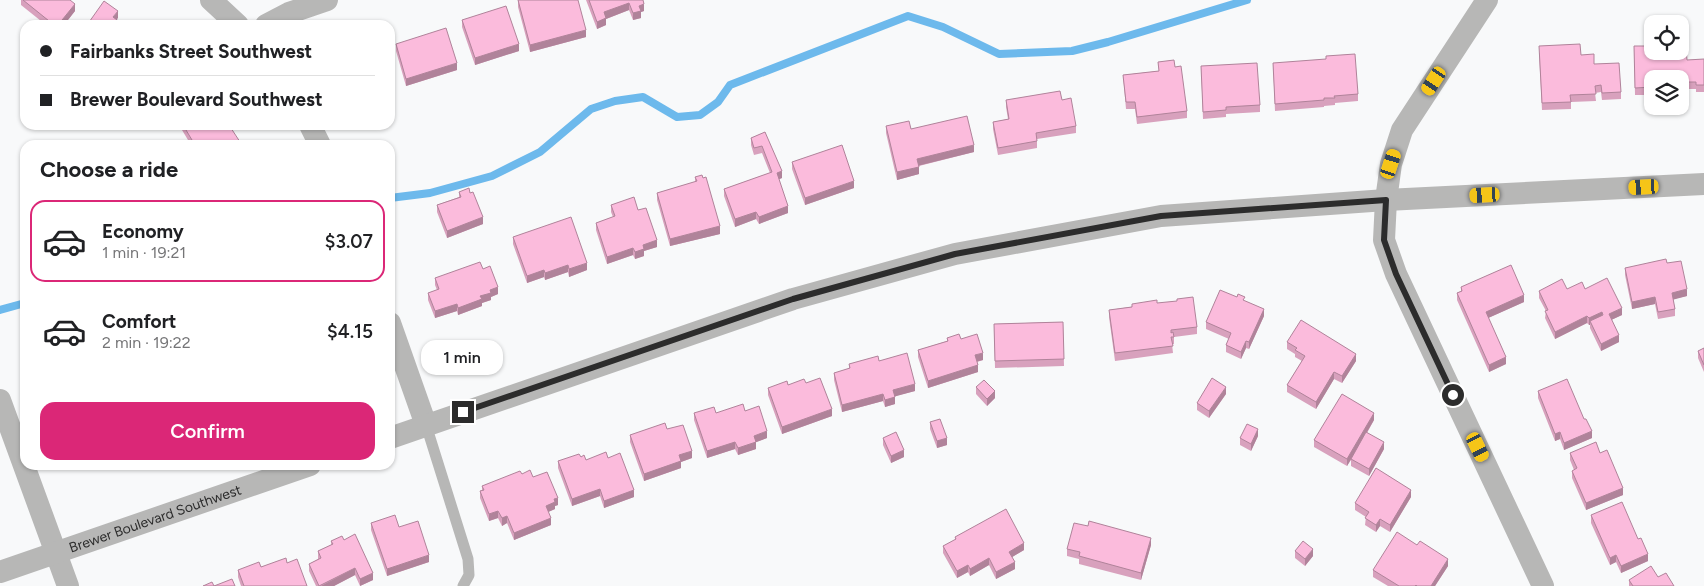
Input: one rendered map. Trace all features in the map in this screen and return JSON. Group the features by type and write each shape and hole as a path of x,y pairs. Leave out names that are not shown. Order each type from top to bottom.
{"street":[{"path":"211,0 233,20"},
{"path":"276,20 289,13 327,0"},
{"path":"1487,0 1402,130 1391,164 1386,200 1384,240 1396,274 1544,586"},
{"path":"395,436 793,299 955,254 1161,216 1386,200 1704,184"},
{"path":"395,337 426,425"},
{"path":"0,400 20,455"},
{"path":"26,470 68,586"},
{"name":"Brewer Boulevard Southwest","path":"0,572 296,470"}],"lane":[{"path":"426,425 468,559 469,575 463,586"}],"building":[{"path":"23,0 70,0 75,4 62,20 48,20"},
{"path":"518,0 578,0 586,30 530,45"},
{"path":"589,0 643,0 644,4 639,6 641,11 633,13 629,3 604,12 606,18 597,22"},
{"path":"104,1 118,11 113,17 117,20 91,20"},
{"path":"506,6 519,44 475,58 462,20"},
{"path":"446,28 457,63 406,79 396,44"},
{"path":"1580,44 1581,55 1594,54 1594,64 1619,63 1621,92 1602,93 1601,85 1595,86 1596,94 1570,95 1571,102 1542,103 1539,46"},
{"path":"1634,46 1644,46 1644,60 1704,59 1704,85 1696,85 1696,82 1689,82 1689,70 1644,70 1644,87 1635,88"},
{"path":"1355,54 1358,94 1334,96 1335,98 1324,98 1324,100 1275,104 1273,63 1326,59 1326,56"},
{"path":"1174,60 1175,67 1181,66 1187,111 1137,117 1135,102 1126,102 1123,75 1159,71 1158,62"},
{"path":"1257,63 1260,105 1226,107 1226,110 1203,112 1201,66"},
{"path":"1060,91 1062,100 1071,98 1076,126 1036,133 1037,141 998,148 993,122 1009,119 1006,100"},
{"path":"967,116 974,145 917,159 919,167 897,172 886,126 909,121 911,129"},
{"path":"186,130 232,130 239,140 192,140"},
{"path":"765,132 782,171 777,173 788,206 759,217 756,212 735,219 724,189 772,172 762,146 754,148 751,138"},
{"path":"842,145 854,181 805,198 792,162"},
{"path":"702,175 703,178 706,177 720,226 670,239 657,193 697,181 695,177"},
{"path":"469,188 470,193 473,192 483,217 447,231 437,205 461,197 459,192"},
{"path":"634,197 638,210 646,208 657,240 643,245 644,249 635,252 633,248 607,257 596,223 615,216 611,205"},
{"path":"571,217 587,263 569,269 568,265 545,273 544,270 527,276 513,237"},
{"path":"1666,259 1667,263 1681,261 1687,289 1672,293 1675,309 1658,312 1655,297 1632,302 1625,268"},
{"path":"480,262 483,269 490,266 498,287 490,290 491,293 480,296 482,299 458,308 457,304 435,311 428,293 439,289 435,278"},
{"path":"1511,265 1524,295 1486,312 1506,357 1489,365 1457,293 1462,291 1461,287"},
{"path":"1607,278 1622,308 1609,314 1619,335 1601,344 1590,321 1603,315 1602,312 1589,318 1587,316 1555,332 1545,311 1548,310 1539,291 1562,279 1567,289 1582,282 1585,289"},
{"path":"1220,290 1237,297 1238,294 1245,297 1243,300 1264,309 1249,342 1246,341 1241,352 1226,345 1231,333 1206,322"},
{"path":"1193,297 1197,327 1171,330 1174,337 1171,337 1173,346 1115,353 1109,310 1132,307 1132,304 1157,300 1157,303"},
{"path":"1301,320 1356,354 1342,376 1334,372 1316,402 1287,385 1305,356 1287,342"},
{"path":"1063,322 1064,359 995,361 994,324"},
{"path":"959,334 961,339 977,334 983,353 975,355 978,365 928,381 918,350 948,341 947,338"},
{"path":"1704,348 1704,365 1698,351"},
{"path":"907,353 915,384 893,390 895,397 885,400 883,394 842,405 834,373 850,368 849,364 878,356 879,361"},
{"path":"820,378 832,409 782,427 768,388 787,381 788,385 804,379 806,383"},
{"path":"1212,378 1226,387 1209,411 1197,403"},
{"path":"1567,379 1584,419 1586,419 1592,431 1564,443 1560,432 1555,434 1538,391"},
{"path":"984,380 995,391 987,399 976,387"},
{"path":"1342,394 1374,413 1347,459 1314,440"},
{"path":"743,404 745,411 759,406 767,431 754,436 756,442 738,448 735,442 707,451 694,413 714,407 716,413"},
{"path":"940,419 947,438 937,441 930,422"},
{"path":"665,423 667,429 683,425 692,451 679,455 681,461 644,474 630,435"},
{"path":"1247,424 1258,429 1251,444 1240,438"},
{"path":"896,432 904,450 891,456 883,438"},
{"path":"1366,432 1384,442 1369,469 1351,459"},
{"path":"1596,442 1600,453 1607,450 1623,488 1586,503 1572,471 1577,468 1570,453"},
{"path":"606,452 608,458 620,453 634,490 604,501 600,489 572,499 558,461 579,454 581,457 584,455 586,460"},
{"path":"1376,468 1411,490 1390,525 1380,519 1376,525 1365,518 1369,512 1355,503"},
{"path":"530,470 533,477 547,472 558,498 554,499 555,502 546,506 551,518 514,533 507,516 502,518 498,511 489,514 480,491 484,490 482,486 520,471 522,474"},
{"path":"1622,502 1638,539 1641,538 1648,554 1621,566 1616,555 1610,558 1591,515"},
{"path":"1006,509 1024,543 1009,552 1015,562 996,572 989,558 970,569 968,565 957,571 943,546 956,539 955,537"},
{"path":"395,515 399,527 418,521 429,555 387,569 371,523"},
{"path":"1089,521 1151,538 1141,573 1079,556 1080,552 1067,549 1074,523 1088,526"},
{"path":"1397,532 1417,545 1420,541 1448,559 1431,586 1399,586 1373,570"},
{"path":"355,534 373,573 360,579 355,568 319,586 309,564 321,558 318,551 333,544 331,541 342,536 344,540"},
{"path":"1303,541 1313,549 1305,559 1295,551"},
{"path":"286,558 287,563 297,559 307,586 244,586 238,570 259,562 261,567"},
{"path":"1651,566 1658,577 1666,573 1674,586 1633,586 1629,580"},
{"path":"232,579 235,586 214,586"},
{"path":"212,582 214,586 203,586"}],"waterway":[{"path":"395,197 430,193 492,176 540,152 591,109 615,101 643,97 677,117 700,115 718,102 730,85 908,16 943,27 999,54 1072,51 1247,0"},
{"path":"0,310 20,304"}],"route":[{"path":"463,412 793,299 955,254 1161,216 1386,200 1384,240 1396,274 1453,395"}]}
